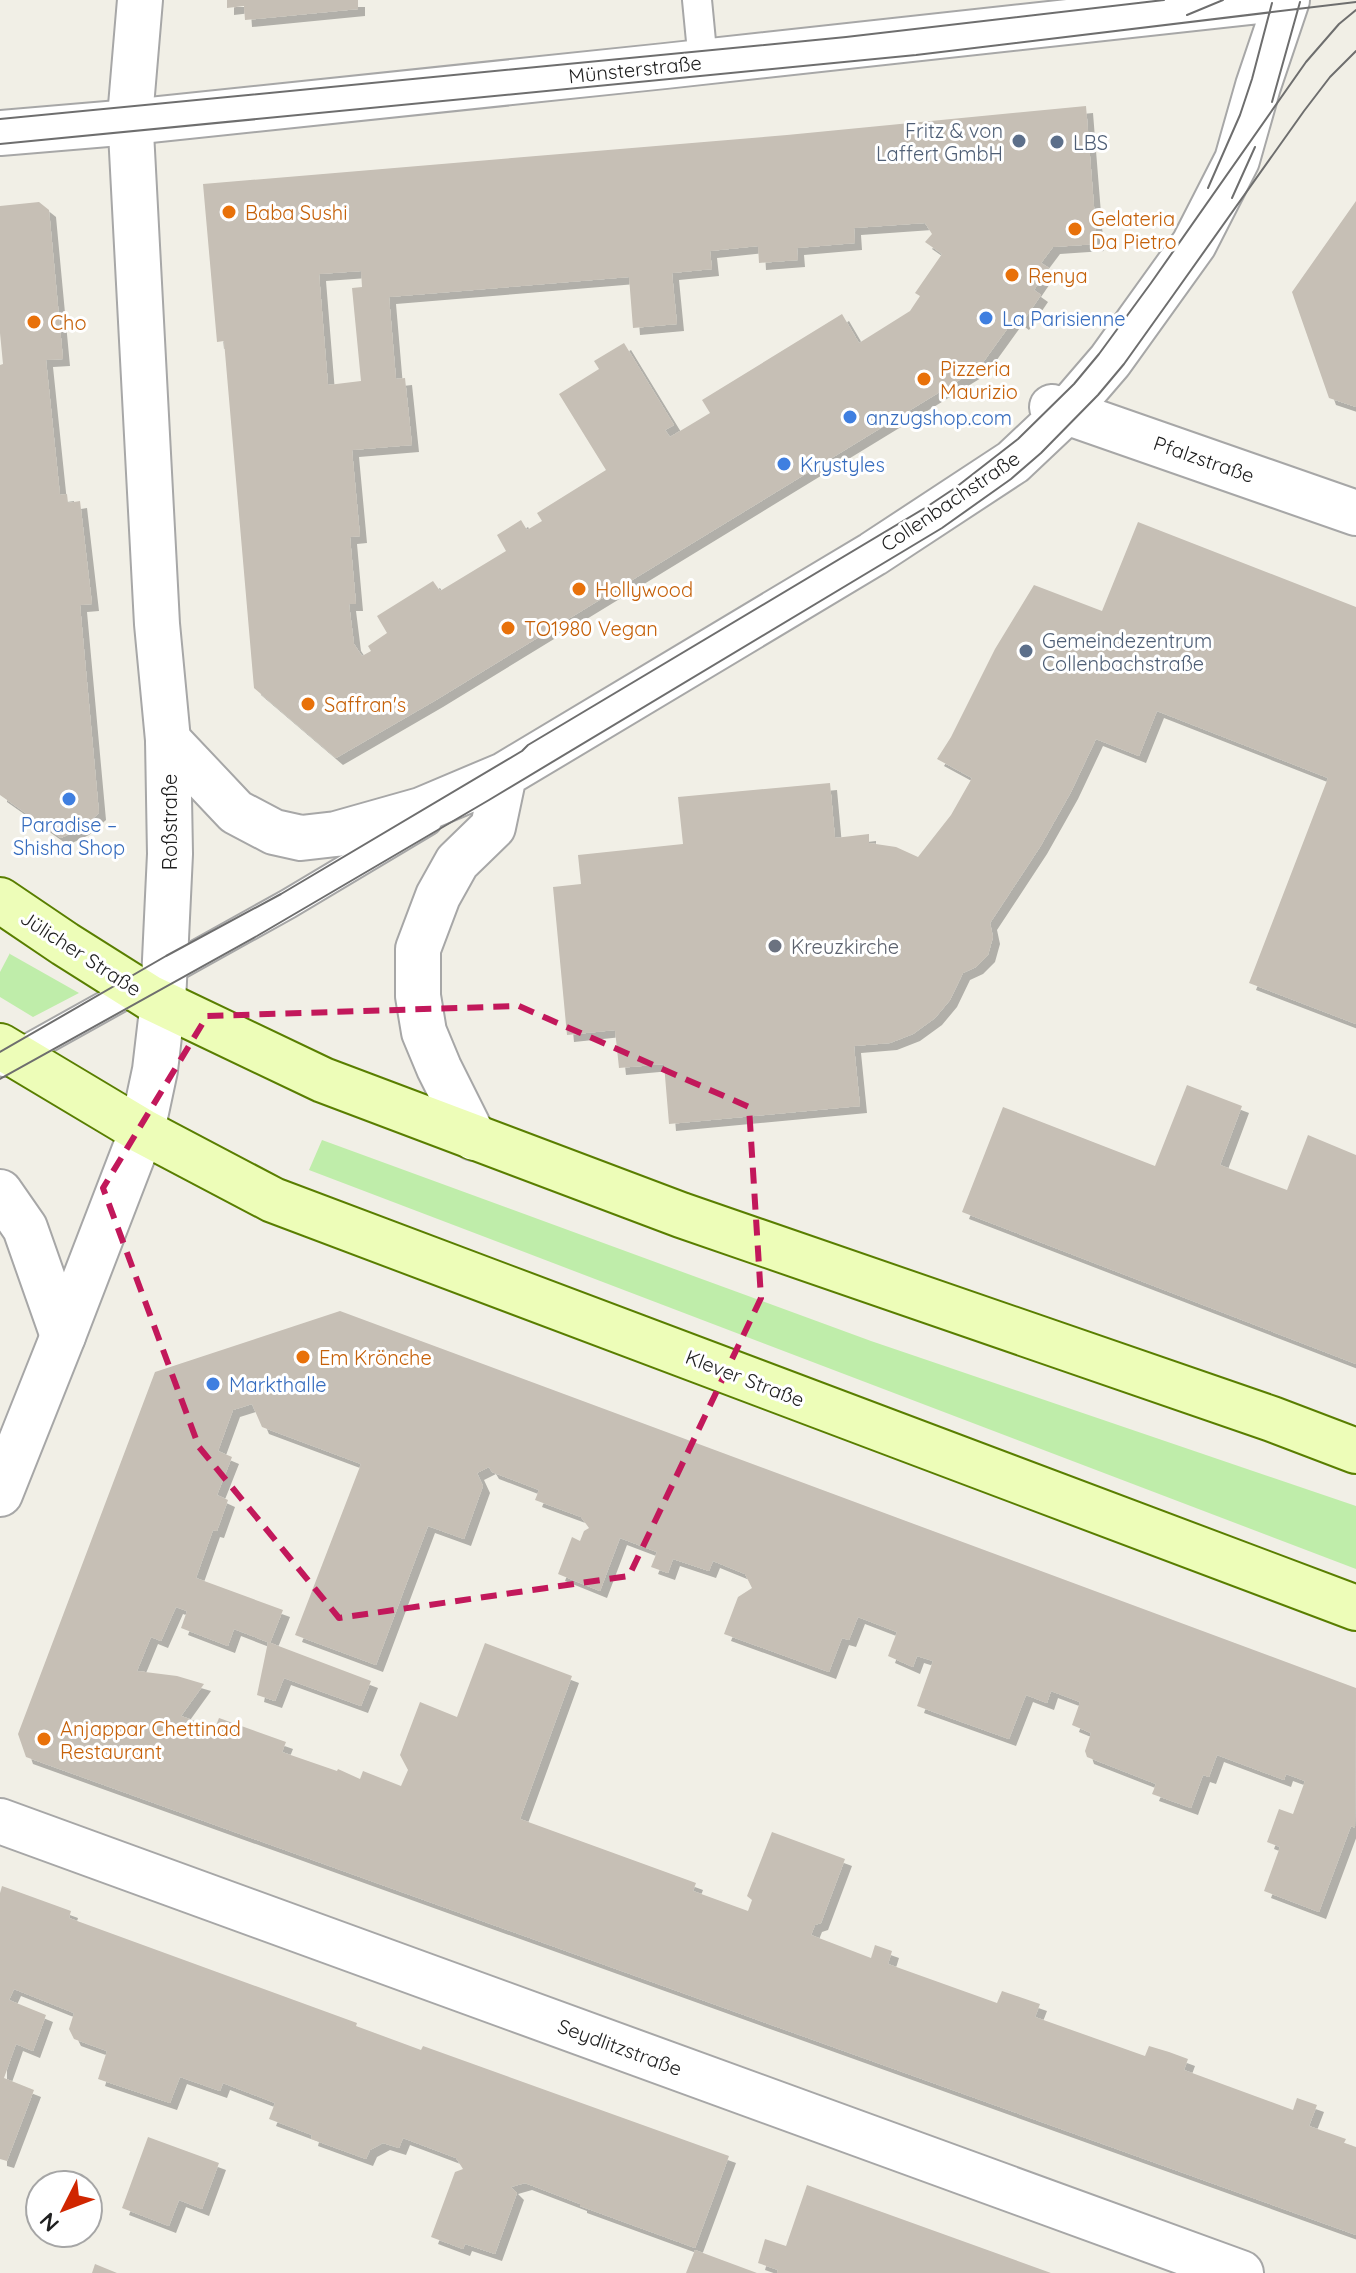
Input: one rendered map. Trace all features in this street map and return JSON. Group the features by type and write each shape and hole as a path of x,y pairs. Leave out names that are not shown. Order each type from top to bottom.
{"main road":[{"name":"Jülicher Straße","path":"0,900 65,944 155,987"},
{"path":"155,987 323,1080 681,1215 1257,1413 1356,1451"},
{"path":"5,1055 142,1131"},
{"name":"Klever Straße","path":"142,1131 273,1200 1356,1608"}],"street":[{"name":"Roßstraße","path":"0,1494 142,1131 155,1070 155,987 170,854 168,740 157,624 131,122 140,0"},
{"name":"Münsterstraße","path":"0,133 131,122 1269,0"},
{"name":"Collenbachstraße","path":"168,740 236,812 274,832 301,838 336,834 421,810 504,775 873,554 1013,462 1135,327 1194,244 1237,160 1287,0"},
{"name":"Pfalzstraße","path":"1060,409 1356,513"},
{"path":"474,1138 424,1032 418,996 418,949 438,896 457,862 493,827 504,775"},
{"path":"0,1192 25,1228 63,1336"},
{"name":"Seydlitzstraße","path":"0,1821 1241,2273"}],"lane":[{"path":"697,0 703,62"},
{"path":"5,1055 155,987 504,775"}],"highlighted area":[{"path":"519,1006 749,1107 761,1298 629,1576 339,1618 199,1447 103,1188 207,1016"}],"green space":[{"path":"10,953 79,993 33,1017 0,997 0,972"},
{"path":"322,1140 871,1341 1356,1506 1356,1569 309,1170"}],"building":[{"path":"227,0 358,0 358,9 245,20 244,6 227,8"},
{"path":"1086,106 1097,244 1053,247 1041,263 1049,268 1034,290 1041,295 1022,323 1015,318 979,368 336,758 254,688 224,341 217,342 203,184 787,135","holes":["925,223 932,234 925,242 942,254 915,293 920,296 910,311 859,343 842,314 702,400 710,413 670,437 665,430 674,425 624,343 594,361 599,369 559,394 606,470 537,513 542,521 527,530 521,520 497,535 506,551 440,591 433,581 377,616 387,633 368,646 371,651 362,656 354,644 349,604 356,604 350,537 360,536 352,450 412,445 405,378 396,379 389,297 629,277 633,328 677,324 672,273 712,269 710,251 758,246 759,263 798,260 797,248 855,243 854,228","361,271 362,287 352,288 361,381 328,385 319,274"]},
{"path":"1356,201 1356,407 1329,398 1292,292"},
{"path":"39,202 49,210 63,359 46,360 60,495 67,494 68,503 80,501 92,604 80,605 99,813 82,828 61,838 0,795 0,365 3,364 0,333 0,206"},
{"path":"1138,522 1356,607 1356,1024 1249,983 1328,778 1157,711 1139,756 1096,739 1040,847 990,923 993,937 988,955 976,967 963,973 950,1000 935,1018 913,1034 890,1043 854,1046 860,1106 669,1124 664,1064 619,1068 615,1030 567,1035 553,887 581,884 578,855 683,844 678,797 830,783 835,838 869,834 869,843 896,847 918,857 951,815 972,778 937,759 995,649 1034,585 1102,611"},
{"path":"1187,1085 1242,1106 1220,1165 1287,1190 1308,1135 1356,1155 1356,1364 962,1212 1003,1107 1155,1166"},
{"path":"340,1311 1356,1688 1355,1828 1351,1826 1319,1912 1264,1891 1280,1847 1267,1842 1279,1809 1293,1814 1305,1781 1286,1774 1284,1780 1217,1755 1209,1777 1203,1775 1191,1808 1152,1794 1156,1784 1087,1757 1085,1751 1091,1733 1072,1725 1080,1702 1051,1691 1047,1703 1026,1695 1009,1739 917,1706 933,1661 917,1656 913,1667 888,1656 897,1632 858,1617 849,1640 842,1638 829,1672 724,1634 738,1597 752,1588 745,1574 713,1561 709,1571 673,1559 668,1573 651,1567 657,1552 620,1538 600,1591 558,1574 572,1537 580,1541 584,1531 589,1528 581,1517 535,1500 539,1490 492,1472 489,1467 477,1473 483,1486 464,1539 428,1526 376,1665 295,1635 361,1464 262,1427 252,1404 233,1410 218,1451 232,1457 217,1495 228,1500 217,1531 213,1530 196,1578 283,1610 270,1643 234,1629 228,1646 181,1628 187,1611 176,1607 161,1641 151,1637 137,1671 177,1676 204,1684 181,1716 215,1728 219,1718 286,1742 282,1752 360,1779 363,1771 401,1786 408,1770 400,1755 420,1702 457,1717 485,1643 572,1676 520,1819 696,1883 693,1891 748,1911 752,1900 747,1896 772,1832 845,1859 821,1923 815,1925 811,1935 871,1958 875,1945 892,1951 888,1964 997,2003 1002,1991 1040,2004 1035,2017 1145,2056 1149,2046 1169,2052 1188,2059 1184,2070 1293,2110 1297,2098 1317,2105 1309,2126 1346,2139 1344,2143 1356,2147 1356,2235 26,1757 18,1734 155,1372"},
{"path":"268,1642 371,1681 361,1706 284,1678 275,1701 257,1695"},
{"path":"2,1886 71,1911 69,1918 357,2023 356,2026 421,2050 423,2046 729,2156 695,2248 525,2183 511,2187 517,2193 495,2254 465,2244 463,2249 431,2237 455,2172 463,2169 456,2158 403,2138 399,2148 383,2143 370,2150 366,2159 311,2139 312,2135 269,2119 275,2103 223,2083 220,2091 180,2077 170,2103 98,2079 107,2051 74,2039 69,2029 74,2013 14,1989 9,2000 46,2015 33,2051 16,2044 4,2078 34,2090 7,2161 0,2159"},
{"path":"148,2137 219,2163 202,2209 179,2200 169,2226 122,2208"},
{"path":"807,2185 1051,2273 777,2273 778,2270 758,2263 765,2239 786,2246"},
{"path":"695,2250 757,2273 686,2273"},
{"path":"95,2264 117,2273 92,2273"}],"tram line":[{"path":"0,119 846,37 1164,0"},
{"path":"1187,15 1223,0"},
{"path":"1272,102 1300,2"},
{"path":"0,144 916,55 1356,2"},
{"path":"1208,188 1240,115 1272,3"},
{"path":"0,1052 281,894 955,488 1018,439 1074,384 1151,283 1306,62 1339,24 1356,10"},
{"path":"0,1079 257,936 489,800 942,528 1011,479 1098,395 1124,364 1304,111 1330,77 1356,51"},
{"path":"1232,198 1255,147"}],"place":[{"name":"Fritz & von Laffert GmbH","path":"1019,141"},
{"name":"LBS","path":"1057,142"},
{"name":"Baba Sushi","path":"229,212"},
{"name":"Gelateria Da Pietro","path":"1075,229"},
{"name":"Renya","path":"1012,275"},
{"name":"La Parisienne","path":"986,318"},
{"name":"Cho","path":"34,322"},
{"name":"Pizzeria Maurizio","path":"924,379"},
{"name":"anzugshop.com","path":"850,417"},
{"name":"Krystyles","path":"784,464"},
{"name":"Hollywood","path":"579,589"},
{"name":"TO1980 Vegan","path":"508,628"},
{"name":"Gemeindezentrum Collenbachstraße","path":"1026,651"},
{"name":"Saffran's","path":"308,704"},
{"name":"Paradise – Shisha Shop","path":"69,799"},
{"name":"Kreuzkirche","path":"775,946"},
{"name":"Em Krönche","path":"303,1357"},
{"name":"Markthalle","path":"213,1384"},
{"name":"Anjappar Chettinad Restaurant","path":"44,1739"}]}
